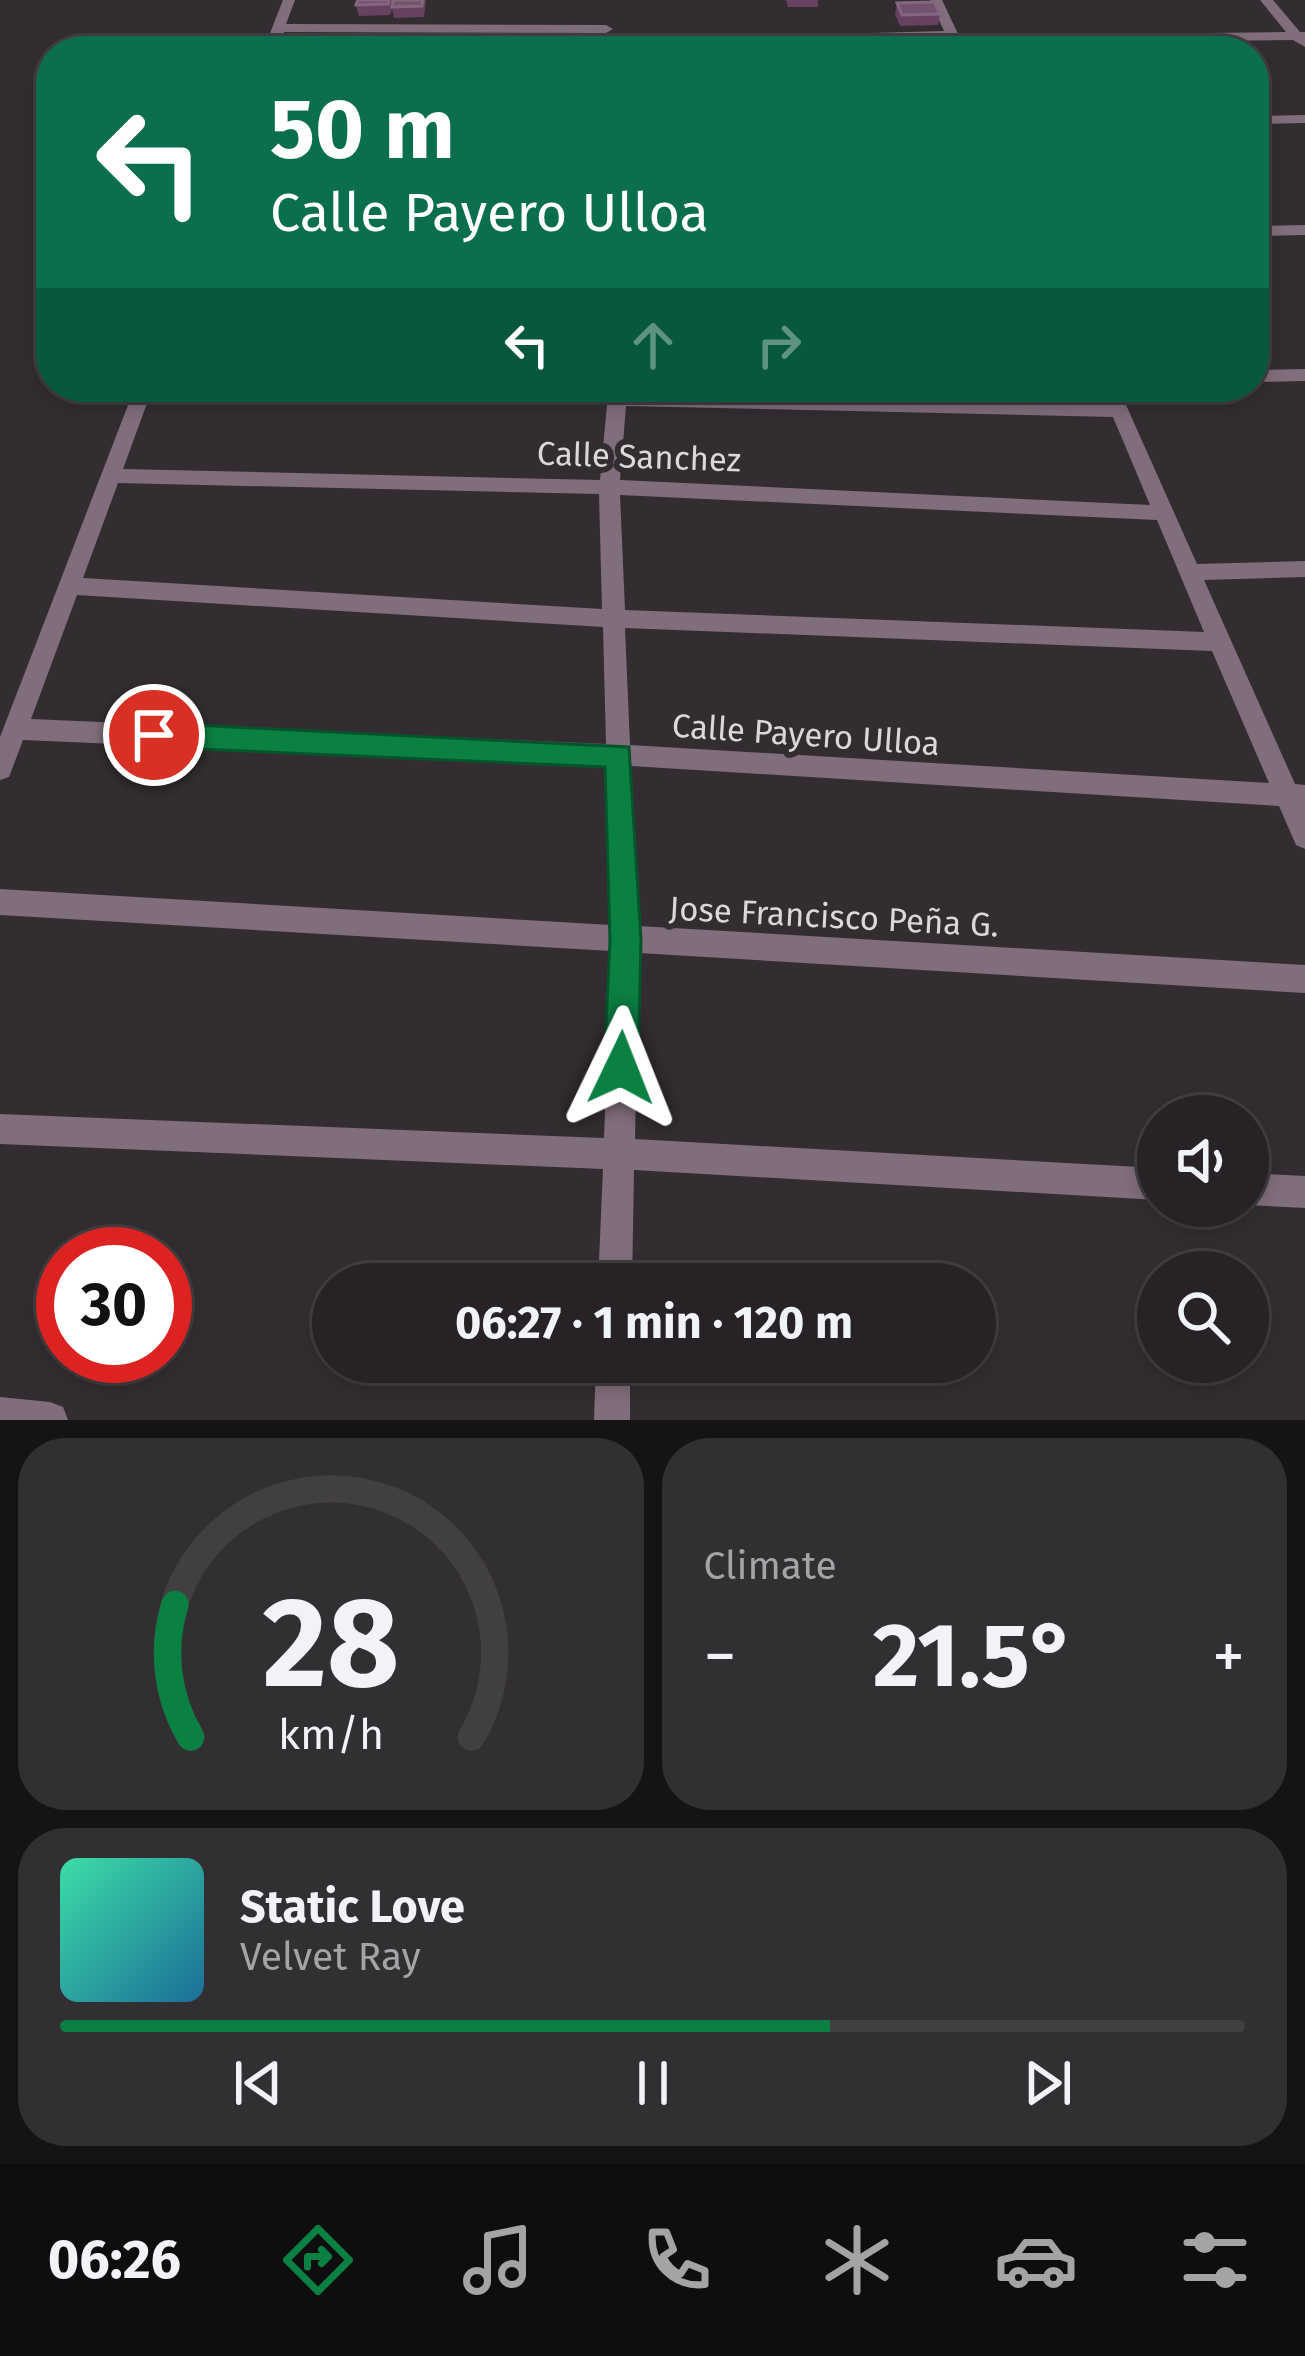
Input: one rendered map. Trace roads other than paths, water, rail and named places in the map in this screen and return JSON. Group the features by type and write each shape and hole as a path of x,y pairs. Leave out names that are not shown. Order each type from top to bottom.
{"street":[{"path":"276,36 289,0"},
{"path":"936,0 952,36"},
{"path":"1266,0 1302,39"},
{"path":"279,28 694,36"},
{"path":"1269,39 1302,39"},
{"path":"1269,120 1305,119"},
{"path":"1269,231 1305,230"},
{"path":"1269,376 1305,375"},
{"path":"0,769 138,402"},
{"path":"616,1263 626,940 609,487 617,402"},
{"path":"869,402 1120,411"},
{"path":"1116,402 1221,642 1296,796 1305,837"},
{"name":"Calle Sanchez","path":"110,476 609,487 1165,513"},
{"path":"1191,572 1305,569"},
{"path":"69,586 614,620 1221,642"},
{"name":"Calle Payero Ulloa","path":"15,729 619,755 1296,796"},
{"name":"Jose Francisco Peña G.","path":"0,902 1305,980"},
{"path":"0,1129 619,1154 1137,1183"},
{"path":"1269,1190 1305,1192"},
{"path":"611,1420 612,1383"},
{"path":"0,1415 50,1420"}]}
